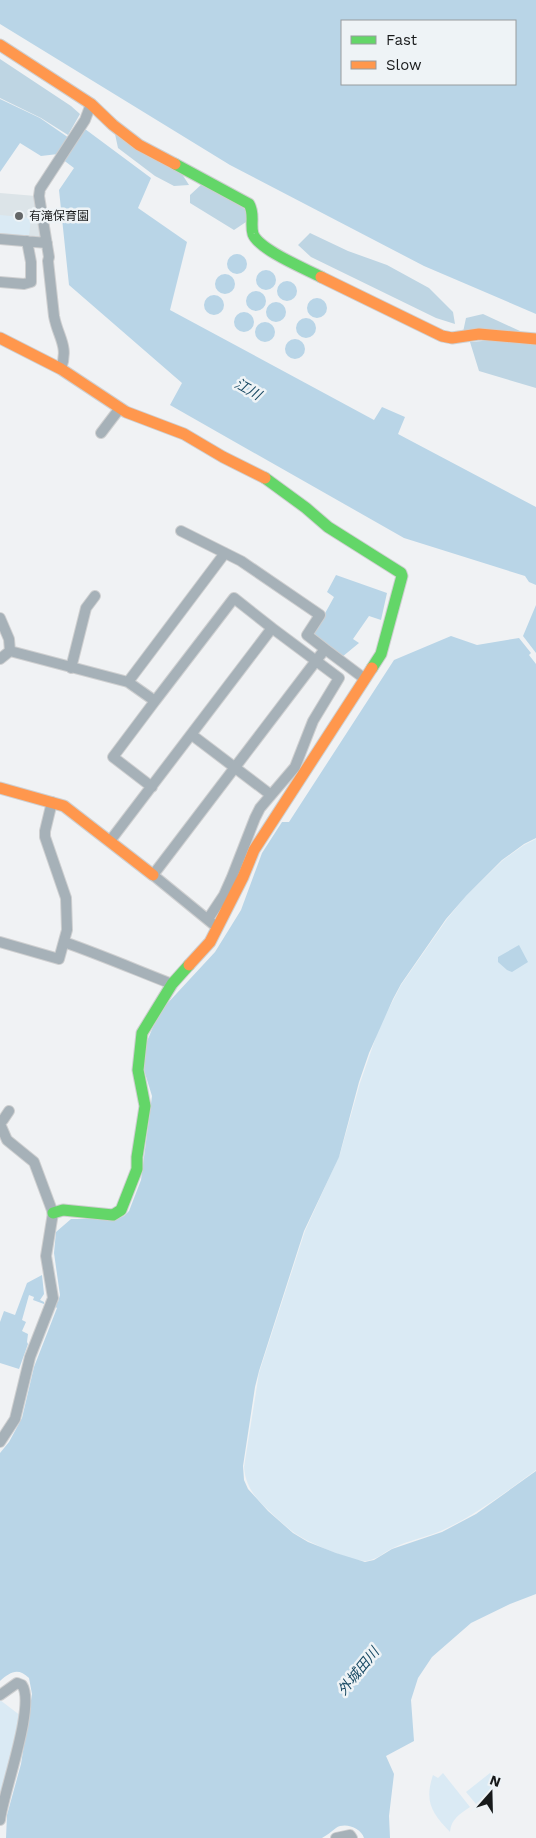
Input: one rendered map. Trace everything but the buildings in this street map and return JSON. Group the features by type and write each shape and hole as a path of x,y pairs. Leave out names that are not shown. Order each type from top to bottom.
{"street":[{"path":"0,45 92,104 113,125 139,145 249,204 253,211 251,221 252,234 258,243 297,265 442,336 452,338 479,334 536,339"},
{"path":"61,369 65,358 64,346 55,317 47,243 39,196 40,189 85,120 92,104"},
{"path":"0,239 47,243"},
{"path":"0,282 24,284 31,282 31,262 27,241"},
{"path":"0,338 61,369 126,412 184,434 223,458 269,480 328,527 401,573 402,576 381,654 254,850 243,877 210,942 172,984 150,1016 142,1033 138,1070 145,1106 137,1156 138,1170 121,1210 113,1215 63,1210 53,1213"},
{"path":"101,433 120,408"},
{"path":"181,531 250,566 320,615 307,636 365,679"},
{"path":"128,682 226,553"},
{"path":"71,668 86,608 94,596"},
{"path":"152,787 113,757 234,598 339,678 317,713 295,767 271,795 255,818 224,895 208,919"},
{"path":"0,618 10,639 10,651"},
{"path":"110,841 272,628"},
{"path":"153,875 325,649"},
{"path":"10,651 128,682 156,701"},
{"path":"0,659 10,651"},
{"path":"192,735 271,795"},
{"path":"0,788 64,806 218,928"},
{"path":"0,942 59,959 68,930 66,898 45,837 52,802"},
{"path":"64,942 100,954 114,962 172,984"},
{"path":"0,1442 15,1420 30,1357 53,1298 46,1256 53,1213 34,1162 6,1140 0,1123 9,1111"},
{"path":"0,1695 17,1683 22,1685 25,1691 25,1708 17,1752 0,1820"},
{"path":"336,1838 346,1835 352,1838"}],"shaded area":[{"path":"0,59 80,114 68,135 41,118 0,98"},
{"path":"115,134 182,174 189,185 174,186 155,176 118,148"},
{"path":"203,183 248,211 246,222 234,230 190,203 190,195"},
{"name":"有滝保育園","path":"0,193 36,196 41,240 0,236"},
{"path":"0,215 31,218 29,236 0,233"},
{"path":"310,233 348,251 387,265 429,288 453,312 455,324 436,318 311,257 298,245"},
{"path":"483,314 520,331 463,332 466,318"},
{"path":"506,339 536,343 536,388 479,371 470,342"},
{"path":"536,839 536,1470 456,1524 399,1545 377,1558 366,1561 351,1558 294,1533 256,1498 248,1484 244,1467 259,1373 305,1231 340,1154 360,1083 377,1034 401,985 447,919 465,897 503,860"},
{"path":"0,1700 21,1716 0,1803"},
{"path":"443,1773 470,1807 454,1820 450,1832 434,1813 429,1793 433,1775 438,1778"},
{"path":"490,1773 499,1785 476,1804 466,1792"}],"water":[{"path":"0,0 536,0 536,314 424,266 230,165 0,24"},
{"path":"0,99 40,118 69,138 58,154 41,156 20,143 0,172"},
{"name":"江川","path":"85,129 151,178 138,208 187,242 170,310 374,420 382,407 405,417 398,434 536,507 536,585 529,582 525,576 404,538 170,405 182,383 69,285 59,190 74,168 62,159"},
{"path":"237,254 244,257 247,264 244,271 237,274 230,271 227,264 230,257"},
{"path":"266,270 273,273 276,280 273,287 266,290 259,287 256,280 259,273"},
{"path":"225,274 232,277 235,284 232,291 225,294 218,291 215,284 218,277"},
{"path":"287,281 294,284 297,291 294,298 287,301 280,298 277,291 280,284"},
{"path":"256,291 263,294 266,301 263,308 256,311 249,308 246,301 249,294"},
{"path":"214,295 221,298 224,305 221,312 214,315 207,312 204,305 207,298"},
{"path":"317,298 324,301 327,308 324,315 317,318 310,315 307,308 310,301"},
{"path":"276,302 283,305 286,312 283,319 276,322 269,319 266,312 269,305"},
{"path":"244,312 251,315 254,322 251,329 244,332 237,329 234,322 237,315"},
{"path":"306,318 313,321 316,328 313,335 306,338 299,335 296,328 299,321"},
{"path":"265,322 272,325 275,332 272,339 265,342 258,339 255,332 258,325"},
{"path":"295,339 302,342 305,349 302,356 295,359 288,356 285,349 288,342"},
{"path":"336,575 387,593 381,620 369,616 353,639 359,643 342,657 313,635 334,597 327,592"},
{"path":"536,605 536,653 523,636"},
{"name":"外城田川","path":"451,636 477,645 519,638 531,653 529,655 536,664 536,838 502,860 466,896 446,919 401,984 393,999 369,1053 359,1082 339,1157 304,1231 259,1371 243,1466 244,1480 248,1489 268,1511 293,1533 308,1542 365,1562 374,1560 392,1549 442,1532 476,1514 536,1471 536,1594 471,1623 432,1657 418,1678 411,1700 414,1741 386,1756 394,1774 389,1816 390,1838 364,1838 360,1831 352,1827 340,1826 322,1838 6,1838 7,1815 21,1764 32,1694 29,1678 21,1673 11,1673 0,1681 0,1453 9,1442 22,1418 34,1367 57,1308 54,1306 55,1302 58,1302 60,1295 54,1253 56,1232 71,1219 117,1219 129,1211 141,1180 152,1096 144,1070 145,1046 164,1007 215,952 241,910 262,853 282,822 289,822 394,660"},
{"path":"519,945 528,962 512,972 498,962 498,957"},
{"path":"42,1275 44,1294 40,1300 44,1304 33,1300 34,1297 29,1295 22,1320 26,1322 22,1331 28,1334 28,1344 19,1369 0,1363 0,1322 4,1311 15,1315 27,1283"}],"traffic: fast":[{"path":"175,164 249,204 252,212 253,234 257,240 273,253 321,277"},
{"path":"265,478 328,527 401,573 402,576 381,654 372,668"},
{"path":"53,1213 63,1210 113,1215 121,1210 137,1169 137,1157 145,1106 138,1070 142,1033 172,984 189,965"}],"traffic: slow":[{"path":"0,45 91,104 113,125 139,145 175,164"},
{"path":"321,277 442,336 452,338 479,334 536,339"},
{"path":"0,338 61,369 126,412 184,434 223,457 265,478"},
{"path":"189,965 210,942 243,877 254,850 372,668"},
{"path":"0,788 64,806 153,875"}],"place":[{"name":"有滝保育園","path":"19,216"}]}
